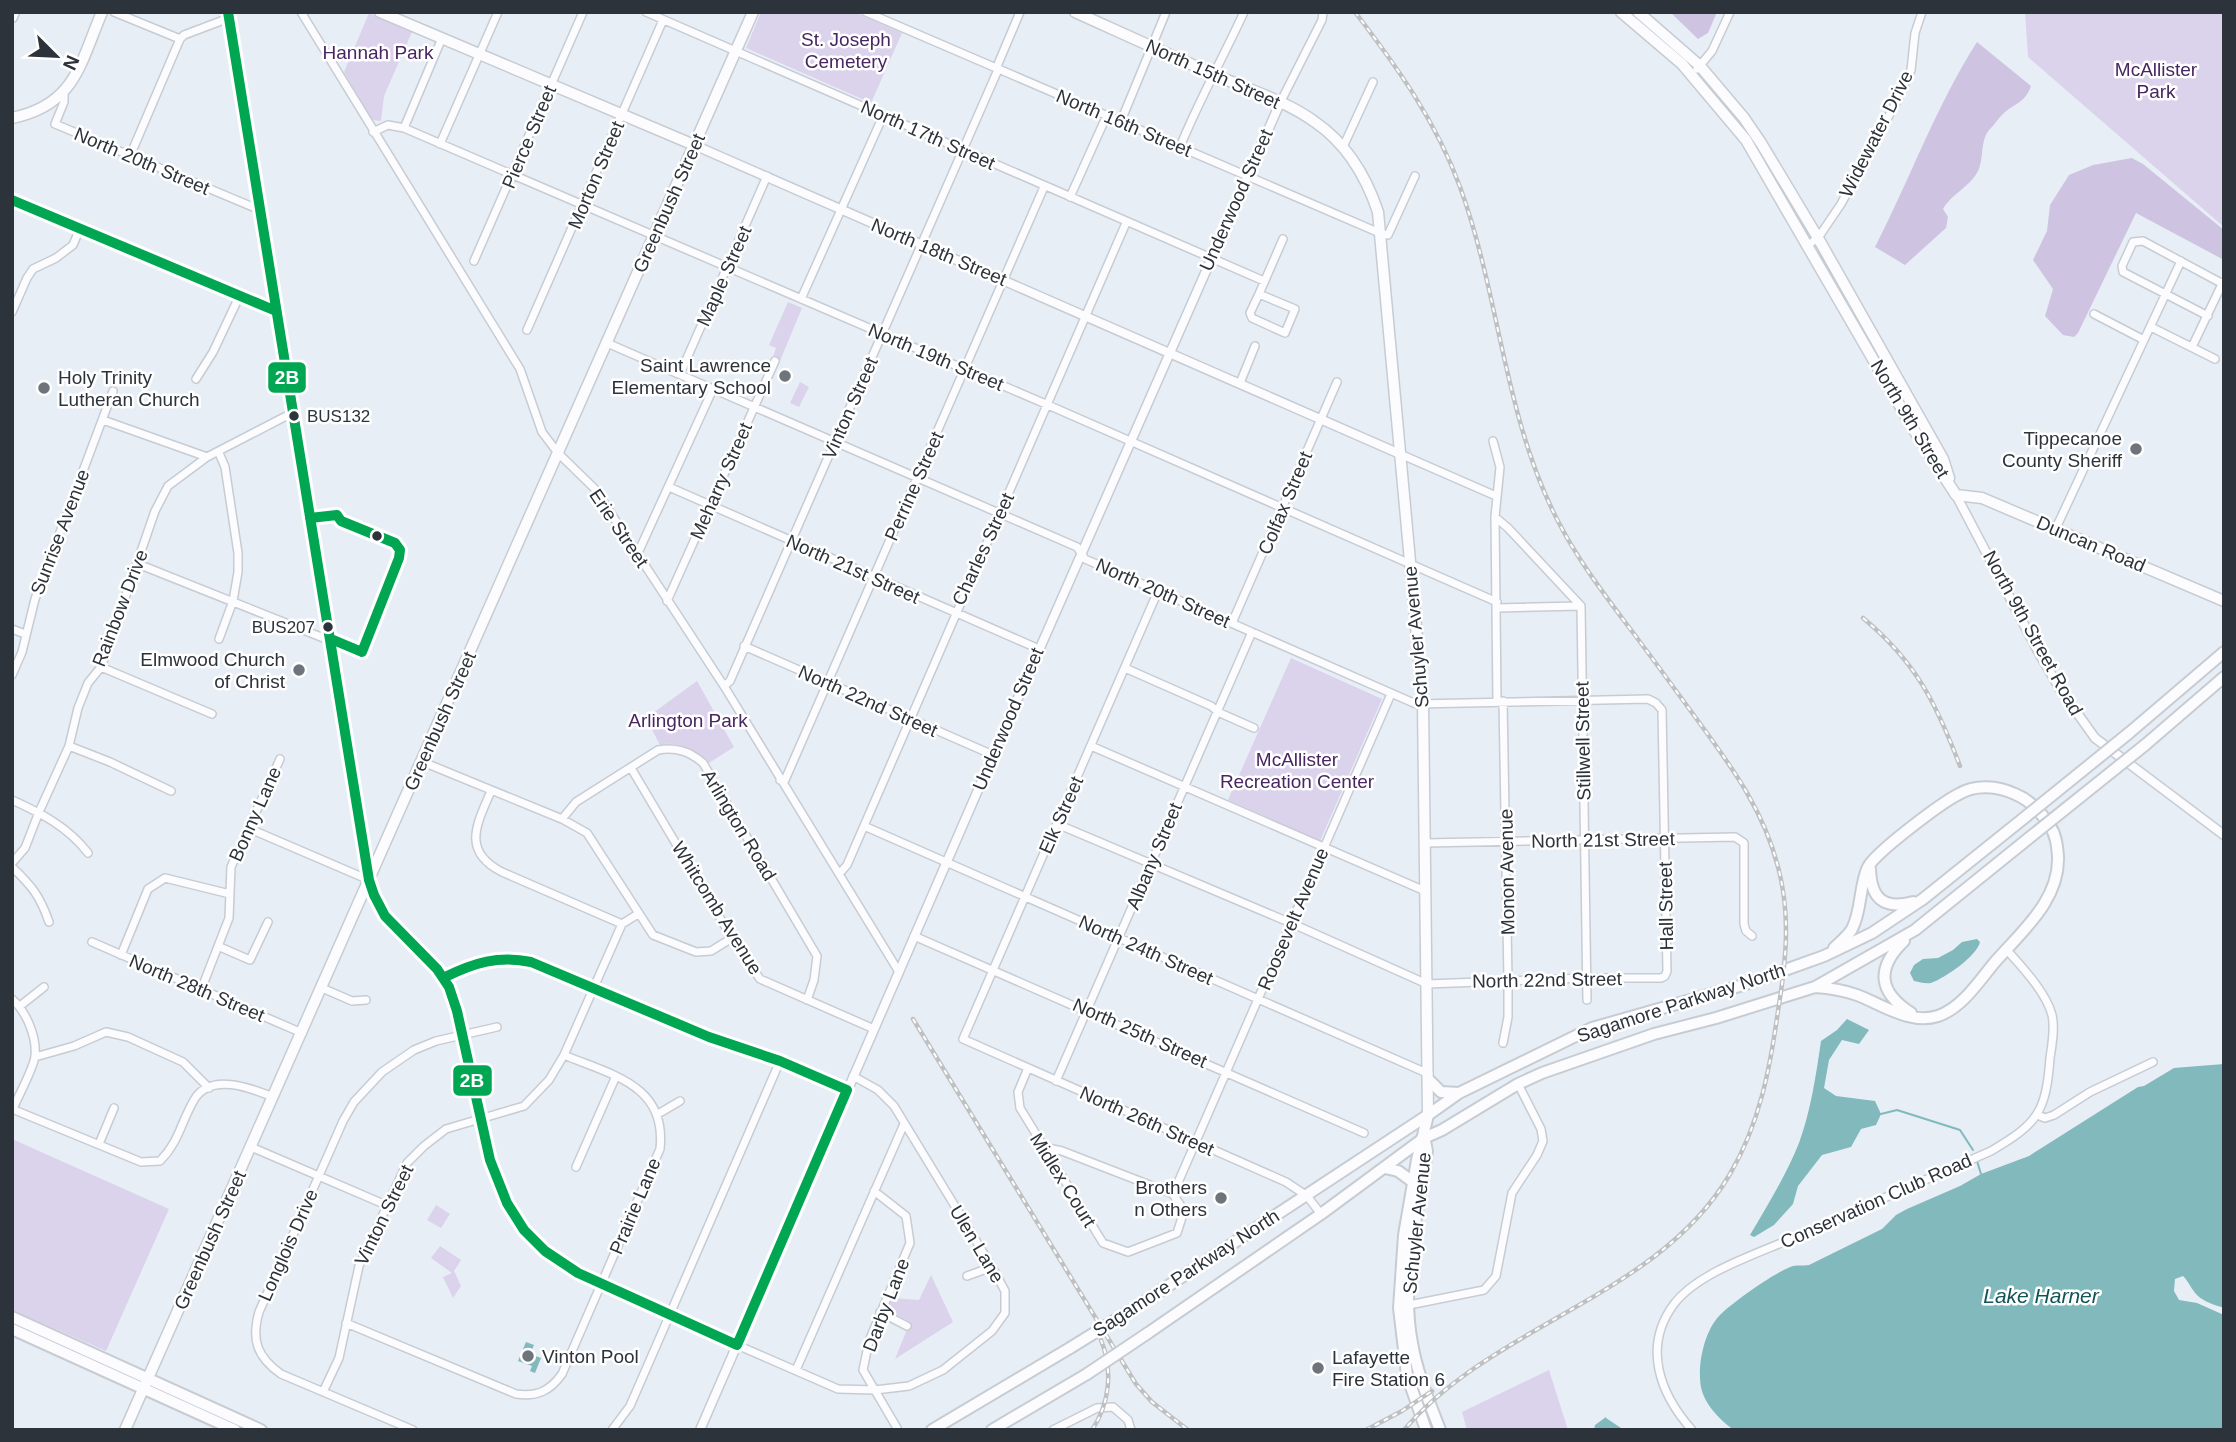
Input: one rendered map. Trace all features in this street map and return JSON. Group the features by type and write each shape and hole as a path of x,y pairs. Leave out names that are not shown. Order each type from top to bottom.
{"main road":[{"path":"12,17 14,12"},
{"path":"12,118 44,107 64,93 74,78 102,12"},
{"name":"North 18th Street","path":"380,12 694,145"},
{"name":"Greenbush Street","path":"125,1430 753,12"},
{"name":"North 15th Street","path":"1075,12 1280,103 1314,122 1343,147"},
{"name":"North 9th Street","path":"1620,12 1659,43 1691,74 1746,139 1914,430 1955,495"},
{"name":"North 9th Street","path":"1638,12 1700,66 1750,126 1818,238 1943,459 1955,495"},
{"path":"228,15 369,880"},
{"name":"Schuyler Avenue","path":"1343,147 1370,187 1382,234 1423,703 1428,1115 1404,1235 1399,1308 1407,1375 1426,1430"},
{"name":"Duncan Road","path":"1955,495 1982,498 2224,601"},
{"name":"Sagamore Parkway North","path":"934,1429 1133,1309 1459,1093 1592,1028 1743,985 1824,956 1872,933 1923,899 2129,733 2224,652"},
{"name":"Sagamore Parkway North","path":"992,1430 1087,1374 1148,1333 1321,1214 1424,1138 1442,1130 1517,1084 1654,1034 1815,987 1915,930 2224,677"},
{"path":"1815,987 1857,995 1895,1013 1919,1018 1937,1017 1957,1006 2047,902 2058,876 2057,845 2053,831 2029,801 2018,795 1981,787 1962,792 1929,813 1870,863 1864,876 1852,929 1824,956"},
{"path":"1870,863 1874,895 1885,903 1900,905 1923,899"},
{"path":"1915,930 1890,954 1885,968 1885,980 1892,999 1919,1018"},
{"path":"1429,1077 1441,1092 1459,1093"},
{"name":"Schuyler Avenue","path":"1424,1138 1427,1152 1414,1227 1409,1305 1411,1340 1417,1367 1440,1430"},
{"path":"1385,1168 1398,1171 1413,1182"},
{"path":"12,1317 235,1430"},
{"path":"12,1329 261,1430"}],"street":[{"path":"114,12 180,39"},
{"name":"Erie Street","path":"301,12 520,369 542,432 558,453 595,489 724,686 899,972"},
{"path":"440,144 498,12"},
{"name":"Pierce Street","path":"474,261 583,12"},
{"name":"North 16th Street","path":"866,12 1382,234"},
{"name":"Vinton Street","path":"724,686 730,681 883,334 1020,12"},
{"path":"1121,121 1166,12"},
{"path":"1180,147 1244,12"},
{"name":"Underwood Street","path":"700,1430 1169,352 1280,103 1322,20 1323,12"},
{"path":"1691,74 1712,51 1730,12"},
{"name":"Widewater Drive","path":"1808,245 1818,238 1860,170 1911,70 1915,33 1922,12"},
{"name":"North 17th Street","path":"650,13 1264,282"},
{"path":"130,156 180,39 228,15"},
{"name":"Morton Street","path":"527,331 663,20"},
{"path":"373,132 388,125 404,128 442,38"},
{"path":"1343,147 1373,82"},
{"name":"North 20th Street","path":"64,93 64,102 55,124 260,210"},
{"path":"801,299 883,116"},
{"path":"1070,197 1107,116"},
{"name":"North 19th Street","path":"404,128 1048,405 1497,605 1581,606"},
{"name":"North 18th Street","path":"694,145 1496,496"},
{"name":"Maple Street","path":"680,374 767,176"},
{"path":"1382,234 1388,234 1415,176"},
{"name":"Perrine Street","path":"780,779 785,780 1044,187"},
{"path":"12,200 239,298 276,311"},
{"name":"Charles Street","path":"839,874 847,865 954,613 1000,514 1126,223"},
{"path":"12,312 33,270 73,245 79,228"},
{"path":"1259,294 1295,309 1284,333 1252,318 1250,313 1283,239"},
{"path":"2192,347 2208,316 2223,283 2143,241 2133,242 2122,266 2123,272 2208,316"},
{"path":"2056,528 2181,261"},
{"path":"196,379 213,352 239,298"},
{"path":"2094,314 2144,340"},
{"path":"2151,327 2215,359"},
{"name":"North 20th Street","path":"607,342 1077,547 1085,559 1416,704 1648,699 1662,710"},
{"path":"1240,383 1255,346"},
{"name":"Meharry Street","path":"667,601 775,361"},
{"name":"Colfax Street","path":"1232,623 1337,382"},
{"path":"637,555 713,389"},
{"name":"Sunrise Avenue","path":"12,675 22,652 35,599 113,391"},
{"name":"Rainbow Drive","path":"12,865 25,848 69,746 78,708 88,683 100,667 155,511 168,486 207,457 294,412"},
{"path":"103,420 207,457"},
{"name":"Monon Avenue","path":"1493,441 1500,467 1495,517 1507,841 1508,1017 1503,1044"},
{"path":"219,453 225,467 239,572 233,601 219,639"},
{"name":"North 21st Street","path":"669,487 1039,649"},
{"name":"North 9th Street Road","path":"1955,495 2060,689 2095,738 2224,835"},
{"path":"1495,517 1581,606"},
{"path":"138,564 331,641"},
{"name":"Elk Street","path":"963,1040 1158,591"},
{"name":"Stillwell Street","path":"1581,606 1587,1000"},
{"path":"12,629 25,634"},
{"name":"Albany Street","path":"1056,1081 1252,632"},
{"name":"North 22nd Street","path":"744,646 993,755"},
{"path":"100,667 212,714"},
{"path":"1125,668 1254,728"},
{"name":"Roosevelt Avenue","path":"1195,1143 1391,694"},
{"name":"Hall Street","path":"1662,710 1665,976"},
{"path":"69,746 171,791"},
{"path":"1091,746 1425,891"},
{"name":"Arlington Road","path":"562,819 576,802 658,750 670,748 693,755 703,763 817,956 814,980 807,1000"},
{"name":"Bonny Lane","path":"201,990 220,947 229,918 231,867 280,759"},
{"path":"423,762 562,819 587,833 653,935 696,953 710,951 732,938"},
{"name":"Whitcomb Avenue","path":"631,768 732,938 760,979 874,1029"},
{"path":"491,791 476,827 476,841 486,861 502,872 622,924 638,914"},
{"path":"12,800 39,812 75,836 88,853"},
{"path":"1057,824 1427,984"},
{"name":"North 24th Street","path":"864,826 1429,1077"},
{"path":"248,828 369,880 377,907 390,925 445,978 455,1005 494,1175 520,1225 554,1259 601,1285 737,1345"},
{"name":"North 21st Street","path":"1425,843 1740,838 1744,843 1744,924 1746,931 1752,936"},
{"path":"12,865 41,900 48,922"},
{"path":"121,955 148,889 164,878 230,894"},
{"path":"220,947 250,960 268,922"},
{"name":"Vinton Street","path":"323,1392 339,1357 356,1275 407,1163 446,1129 524,1106 549,1080 564,1055 622,924"},
{"name":"North 25th Street","path":"914,936 1364,1133"},
{"name":"North 28th Street","path":"92,942 302,1033"},
{"name":"Conservation Club Road","path":"1692,1430 1672,1405 1657,1365 1657,1347 1662,1328 1673,1306 1682,1296 1693,1286 1735,1264 1991,1151 2025,1129 2043,1106 2048,1085 2052,1015 2035,983 2006,949"},
{"path":"445,978 484,959 502,957 531,962 709,1037 779,1061 847,1090"},
{"name":"North 22nd Street","path":"1427,984 1665,976"},
{"path":"20,1006 44,987"},
{"path":"322,988 352,1001 366,1000"},
{"path":"12,999 20,1006 31,1030 35,1057 13,1109 141,1161 160,1161 173,1149 195,1097 209,1088 229,1084 251,1088 273,1097"},
{"name":"Longlois Drive","path":"413,1430 281,1374 267,1364 256,1340 255,1325 318,1176 354,1102 382,1072 414,1050 436,1041 497,1027"},
{"path":"35,1057 74,1046 106,1032 128,1037 183,1062 209,1088"},
{"name":"North 26th Street","path":"963,1040 1273,1175 1307,1196 1321,1214"},
{"path":"564,1055 616,1076 645,1094 657,1114 680,1101"},
{"path":"612,1430 629,1406 779,1061"},
{"path":"2037,1115 2045,1118 2054,1115 2090,1092 2153,1062"},
{"name":"Midlex Court","path":"1028,1068 1018,1092 1018,1102 1042,1147 1102,1242 1128,1252 1177,1233 1184,1211 1174,1194"},
{"path":"576,1167 616,1076"},
{"name":"Ulen Lane","path":"737,1345 838,1389 875,1391 909,1386 943,1370 992,1331 1005,1313 1005,1292 992,1267 894,1106 878,1090 853,1076"},
{"path":"1409,1305 1484,1290 1496,1276 1512,1193 1543,1141 1541,1129 1517,1084"},
{"path":"99,1144 114,1108"},
{"name":"Prairie Lane","path":"346,1323 506,1390 530,1396 554,1385 562,1374 660,1149 661,1129 657,1114"},
{"path":"796,1370 904,1124"},
{"path":"1042,1147 1062,1151 1174,1194 1195,1143"},
{"path":"251,1147 386,1205"},
{"name":"Darby Lane","path":"874,1191 906,1216 910,1243 869,1341 863,1370 897,1428"},
{"path":"967,1276 992,1267"},
{"path":"880,1312 907,1326"},
{"path":"1053,1430 1097,1408 1113,1407 1121,1411 1128,1420 1130,1430"}],"green space":[{"name":"St. Joseph Cemetery","path":"761,12 855,12 902,33 871,103 746,48"},
{"name":"McAllister Park","path":"2025,12 2224,12 2224,227 2028,57"},
{"name":"Hannah Park","path":"369,13 412,32 384,96 381,121 372,120 344,72"},
{"path":"788,302 802,308 780,361 773,357 776,348 769,345"},
{"path":"800,382 809,387 799,407 790,403"},
{"name":"McAllister Recreation Center","path":"1291,658 1382,699 1320,841 1228,800"},
{"name":"Arlington Park","path":"697,681 734,747 709,763 680,745 660,745 646,718"},
{"path":"12,1139 169,1209 106,1351 12,1310"},
{"path":"436,1205 450,1214 441,1228 427,1220"},
{"path":"440,1246 461,1260 454,1271 461,1286 453,1298 443,1277 452,1273 431,1258"},
{"path":"931,1275 953,1322 895,1359 910,1322 887,1309 892,1298 919,1300"},
{"path":"1549,1370 1568,1430 1467,1430 1462,1412"}],"shaded area":[{"path":"1670,12 1717,12 1708,33 1698,39"},
{"path":"1977,42 2031,86 2025,96 2005,112 1988,132 1976,175 1943,209 1948,217 1946,228 1905,265 1875,247 1936,117"},
{"path":"2132,158 2224,230 2224,260 2136,213 2078,333 2074,337 2063,335 2045,316 2053,289 2033,260 2047,231 2050,205 2069,175 2093,165"}],"water":[{"path":"1977,939 1980,942 1978,948 1952,972 1931,983 1914,981 1910,973 1914,965 1923,959 1938,958 1962,942"},
{"path":"1847,1019 1869,1030 1859,1044 1842,1040 1829,1060 1824,1088 1836,1096 1875,1101 1881,1114 1876,1125 1861,1129 1851,1147 1822,1155 1798,1186 1793,1204 1774,1225 1754,1237 1750,1235 1783,1178 1799,1143 1810,1105 1821,1041"},
{"name":"Lake Harner","path":"2224,1064 2224,1308 2200,1297 2183,1276 2175,1279 2174,1291 2179,1300 2197,1303 2224,1315 2224,1430 1734,1430 1709,1406 1701,1387 1701,1359 1714,1322 1734,1303 1776,1274 1793,1266 1809,1265 1882,1229 1896,1215 1907,1209 1981,1174 2029,1156 2138,1087 2174,1068"},
{"name":"Vinton Pool","path":"526,1342 534,1345 530,1354 541,1358 535,1373 530,1371 532,1366 518,1361"},
{"path":"1606,1417 1624,1430 1594,1430 1595,1425"}],"waterway":[{"path":"1881,1114 1897,1110 1960,1130 1973,1150"},
{"path":"1977,1161 1981,1174"}],"railway":[{"path":"1355,12 1427,117 1460,187 1485,271 1526,442 1559,523 1590,574 1747,792 1772,847 1782,885 1786,921 1781,993 1762,1095 1740,1155 1730,1174 1699,1216 1661,1251 1619,1281 1483,1362 1441,1393 1404,1430"},
{"path":"1863,618 1911,668 1933,703 1960,766"},
{"path":"913,1019 1136,1384 1152,1402 1188,1430"},
{"path":"1092,1430 1103,1409 1108,1386 1107,1363 1101,1340"},
{"path":"1366,1430 1432,1391"}],"transit line":[{"name":"2B","path":"228,12 369,880 374,895 385,916 437,969 449,987 457,1011 490,1160 507,1203 524,1230 545,1251 578,1273 737,1345 847,1090 780,1061 709,1037 531,962 497,960 445,977"},
{"name":"2B","path":"12,200 276,311"},
{"name":"2B","path":"310,518 337,515 341,521 395,543 400,550 362,652 331,639"}],"place":[{"name":"Saint Lawrence Elementary School","path":"785,376"},
{"name":"Holy Trinity Lutheran Church","path":"44,388"},
{"name":"BUS132","path":"294,416"},
{"name":"Tippecanoe County Sheriff","path":"2136,449"},
{"name":"BUS207","path":"328,627"},
{"name":"Elmwood Church of Christ","path":"299,670"},
{"name":"Brothers n Others","path":"1221,1198"},
{"name":"Vinton Pool","path":"528,1356"},
{"name":"Lafayette Fire Station 6","path":"1318,1368"}]}
